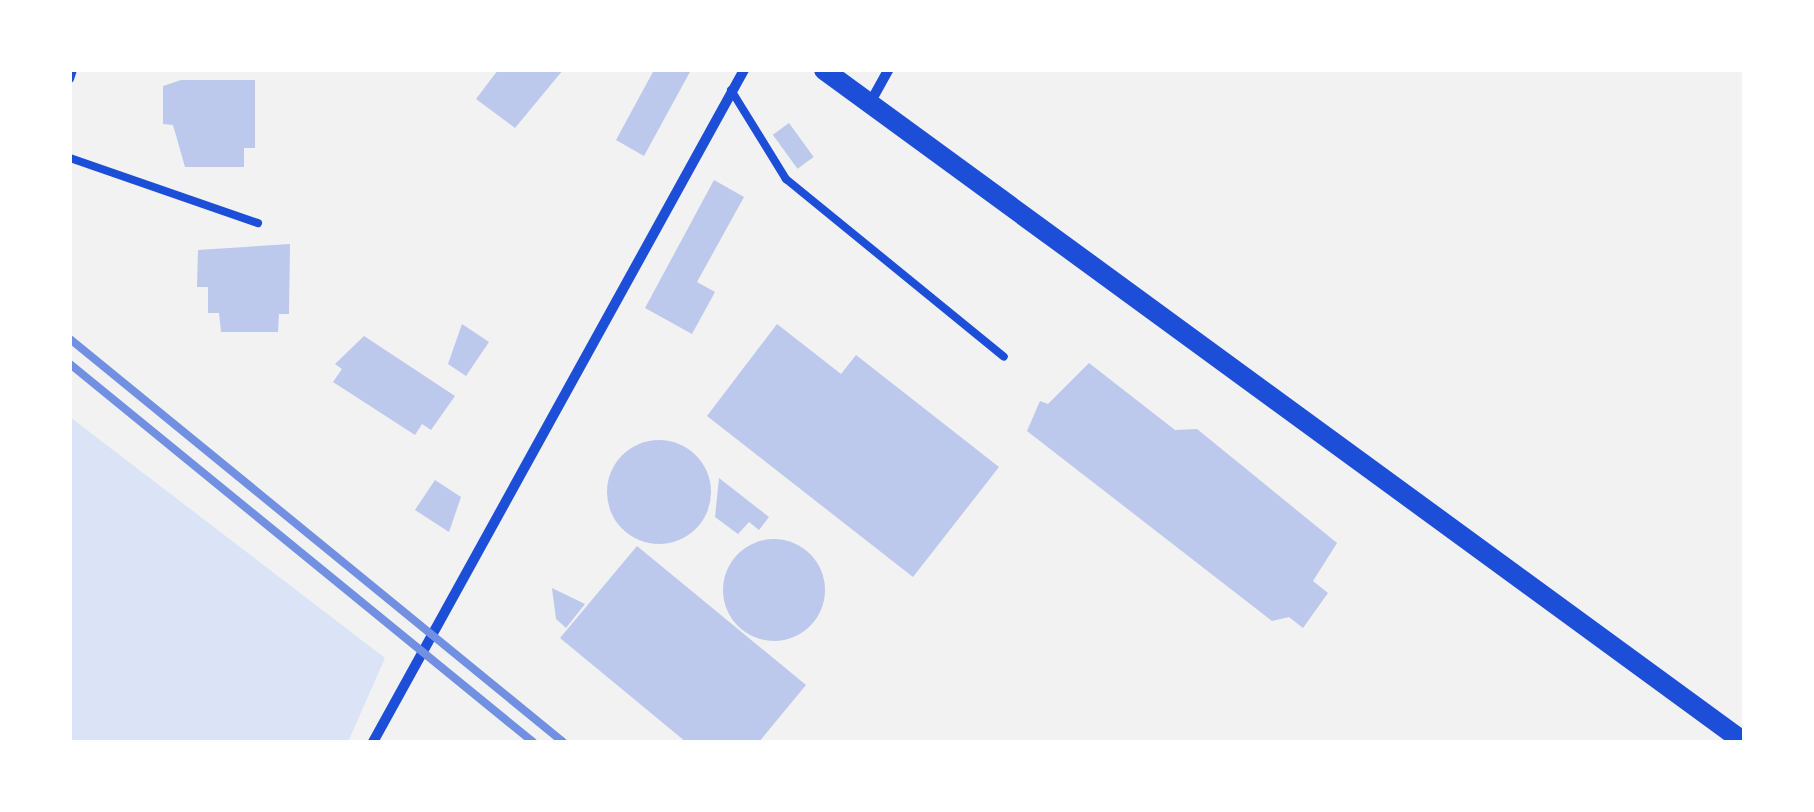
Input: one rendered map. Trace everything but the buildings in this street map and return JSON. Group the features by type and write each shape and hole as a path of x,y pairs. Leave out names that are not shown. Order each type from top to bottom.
{"main road":[{"path":"824,70 1744,742"}],"street":[{"path":"372,742 744,70"},
{"path":"870,102 888,70"}],"lane":[{"path":"70,79 74,70"},
{"path":"730,90 786,180 1004,357"},
{"path":"70,158 258,223"}],"shaded area":[{"path":"70,417 385,658 348,742 70,742"}],"railway":[{"path":"70,339 563,742"},
{"path":"70,364 533,742"}]}
